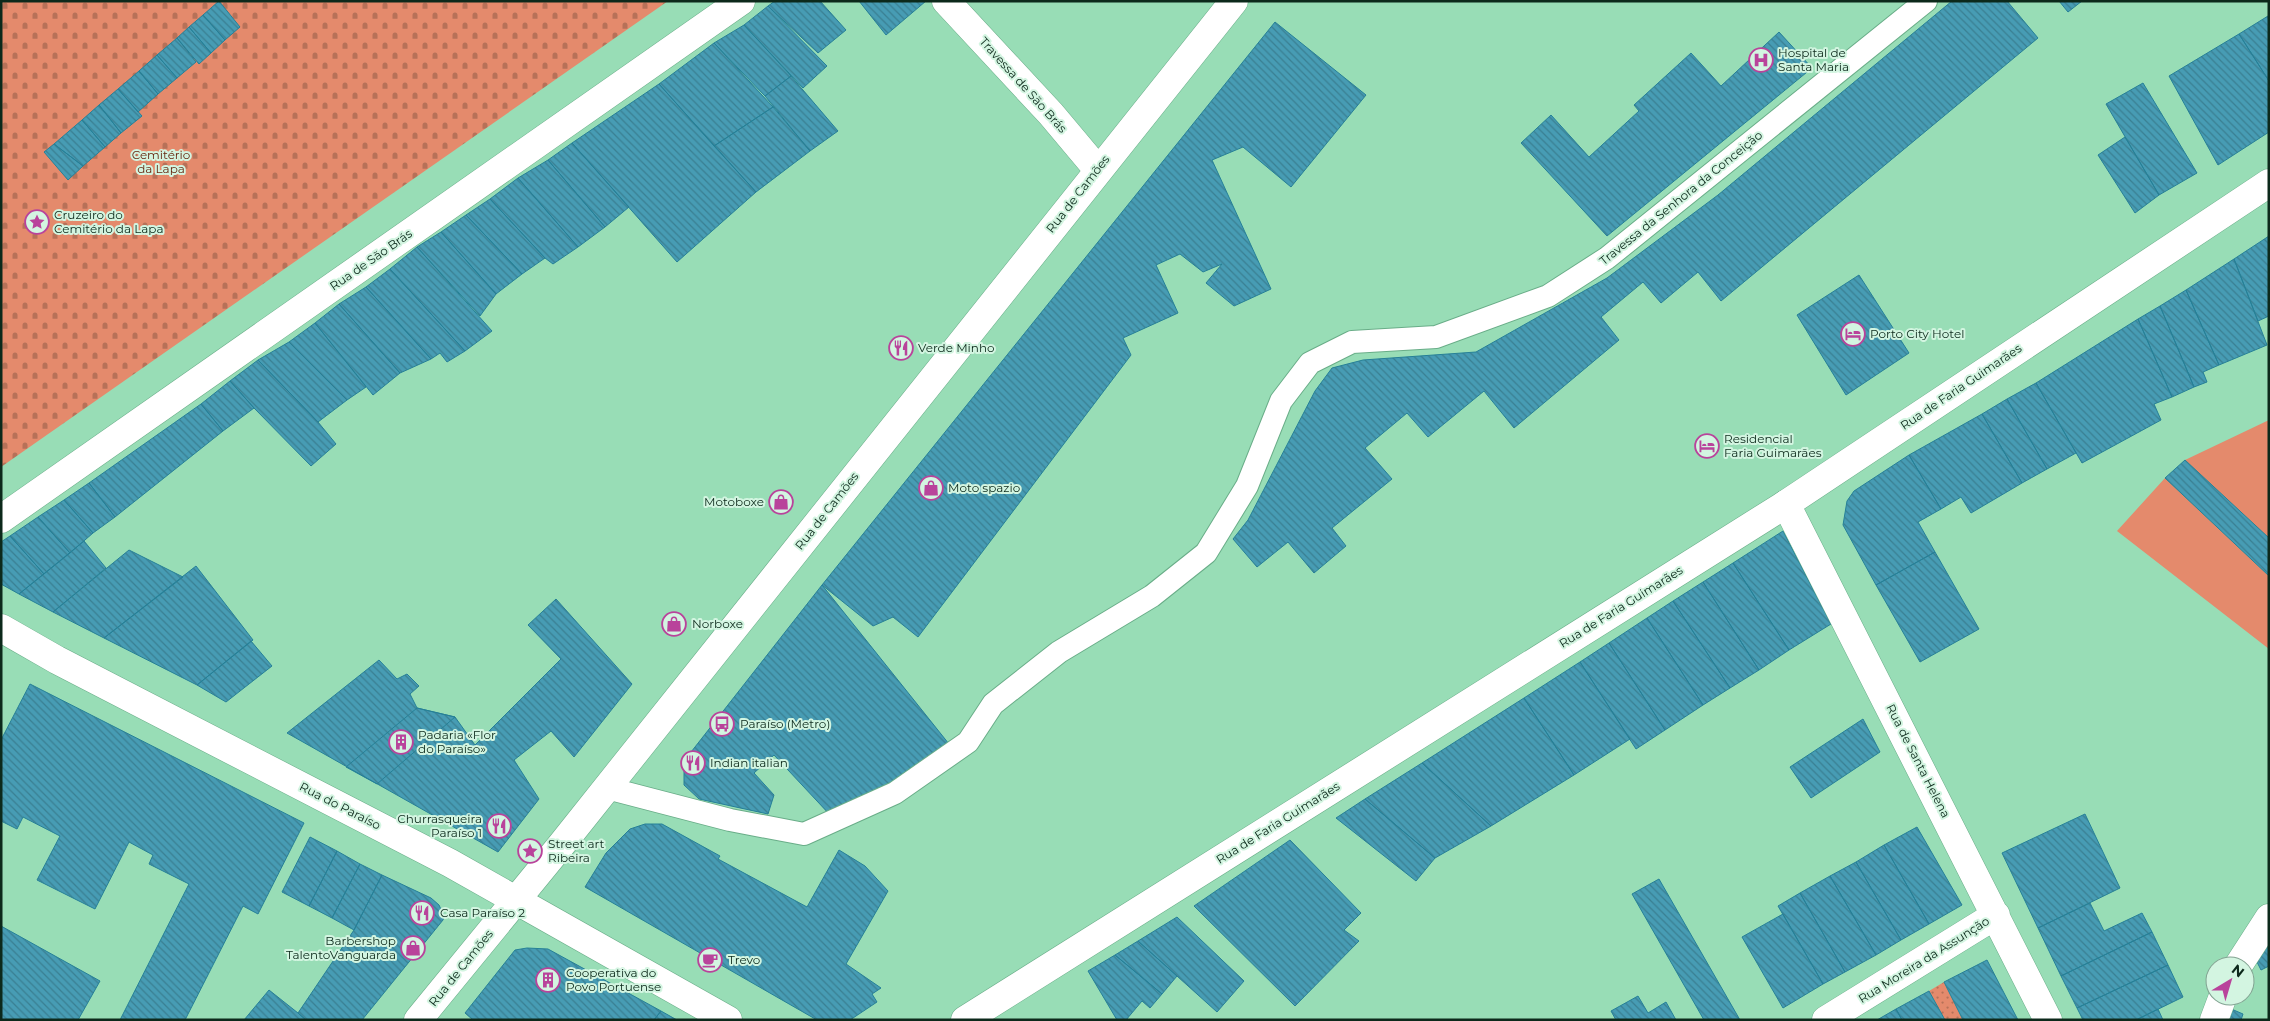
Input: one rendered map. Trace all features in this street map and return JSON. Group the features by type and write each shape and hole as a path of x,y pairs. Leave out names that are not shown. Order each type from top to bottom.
{"main road":[{"name":"Rua de São Brás","path":"1,519 741,1"},
{"name":"Travessa de São Brás","path":"946,1 1051,114 1098,170"},
{"name":"Rua de Camões","path":"418,1020 607,788 1234,1"},
{"name":"Rua de Faria Guimarães","path":"965,1020 1786,504 2269,183"},
{"name":"Rua de Santa Helena","path":"1786,504 2048,1020"},
{"name":"Rua do Paraíso","path":"1,628 57,660 516,899 728,1020"},
{"name":"Rua Moreira da Assunção","path":"1826,1020 1996,915"},
{"path":"2244,956 2269,918"},
{"path":"2214,1020 2219,1006"}],"lane":[{"name":"Travessa da Senhora da Conceição","path":"607,788 730,820 804,834 895,794 968,742 993,704 1059,652 1152,596 1206,553 1247,486 1281,401 1310,363 1352,342 1436,338 1548,296 1607,258 1926,1"}],"green space":[{"name":"Cemitério da Lapa","path":"1,1 668,1 1,467"},
{"path":"2269,420 2269,538 2185,460"},
{"path":"2165,478 2269,576 2269,649 2117,531"},
{"path":"1944,982 1963,1020 1945,1020 1929,991"}],"building":[{"path":"219,1 240,27 225,40 203,15"},
{"path":"775,1 820,1 846,30 818,53 768,6"},
{"path":"859,1 926,1 886,35"},
{"path":"1952,1 2007,1 2038,38 1721,301 1698,272 1661,303 1643,282 1601,317 1619,340 1514,428 1484,391 1428,437 1407,413 1365,448 1392,479 1332,528 1346,546 1314,573 1288,542 1257,567 1233,539 1248,520 1315,391 1332,368 1363,360 1476,352 1607,278 1718,195"},
{"path":"2059,1 2082,1 2068,12"},
{"path":"768,6 827,66 803,88 744,25"},
{"path":"203,15 225,40 211,53 189,27"},
{"path":"2268,16 2269,18 2269,81 2239,34"},
{"path":"1275,22 1366,95 1291,187 1243,147 1212,160 1271,289 1234,306 1206,283 1222,264 1203,272 1180,254 1156,265 1178,313 1123,338 1131,355 918,637 893,617 873,626 822,585"},
{"path":"744,25 791,76 765,96 714,43"},
{"path":"189,27 211,53 199,64 177,38"},
{"path":"1779,32 1812,68 1607,236 1521,143 1551,115 1589,157 1639,111 1634,105 1691,53 1721,86"},
{"path":"2239,34 2269,81 2269,132 2218,165 2169,76"},
{"path":"177,38 196,62 177,78 157,55"},
{"path":"714,43 773,107 714,146 659,84"},
{"path":"157,55 177,78 158,94 139,71"},
{"path":"139,71 158,94 138,112 118,89"},
{"path":"791,76 838,131 810,151 765,96"},
{"path":"2143,83 2197,173 2159,195 2106,104"},
{"path":"659,84 756,192 677,262 572,143"},
{"path":"118,89 142,116 121,133 99,105"},
{"path":"99,105 121,133 105,147 82,120"},
{"path":"773,107 810,151 756,192 714,146"},
{"path":"82,120 105,147 83,166 54,144"},
{"path":"2125,137 2159,195 2135,213 2098,155"},
{"path":"572,143 629,207 605,227 548,160"},
{"path":"54,144 83,166 68,180 44,152"},
{"path":"548,160 605,227 578,247 518,178"},
{"path":"518,178 578,247 553,264 545,258 490,199"},
{"path":"490,199 545,258 522,274 466,215"},
{"path":"466,215 522,274 496,294 441,232"},
{"path":"441,232 496,294 480,316 417,247"},
{"path":"2269,236 2269,316 2258,321 2234,259"},
{"path":"417,247 492,331 465,351 390,269"},
{"path":"2234,259 2267,345 2219,365 2186,290"},
{"path":"390,269 465,351 447,362 440,353 431,359 366,287"},
{"name":"Porto City Hotel","path":"1859,275 1909,353 1846,395 1797,315"},
{"path":"366,287 431,359 400,373 339,304"},
{"path":"2186,290 2219,365 2203,372 2207,382 2194,387 2160,306"},
{"path":"339,304 400,373 373,395 315,323"},
{"path":"2160,306 2194,387 2172,397 2138,319"},
{"path":"2138,319 2172,397 2154,404 2161,420 2082,463 2036,383"},
{"path":"315,323 366,387 347,400 289,342"},
{"path":"289,342 347,400 318,422 258,360"},
{"path":"258,360 318,422 336,444 311,466 230,381"},
{"path":"230,381 254,408 223,431 201,404"},
{"path":"2036,383 2076,453 2047,469 2007,399"},
{"path":"2007,399 2047,469 2022,483 1982,414"},
{"path":"201,404 223,431 115,517 89,483"},
{"path":"1982,414 2022,483 1971,513 1961,497 1941,509 1909,455"},
{"path":"1909,455 1941,509 1918,522 1935,552 1876,585 1843,525 1847,501 1854,491"},
{"path":"2185,460 2269,538 2269,576 2165,478"},
{"path":"89,483 115,517 93,533 64,500"},
{"path":"64,500 93,533 70,553 38,517"},
{"path":"38,517 70,553 44,574 10,536"},
{"path":"1783,531 1831,624 1789,650 1733,563"},
{"path":"10,536 44,574 19,594 1,584 1,542"},
{"path":"84,541 106,568 53,612 19,594"},
{"path":"129,550 183,577 104,638 53,612"},
{"path":"1935,552 1979,629 1920,662 1876,585"},
{"path":"1733,563 1789,650 1759,670 1703,582"},
{"path":"196,566 253,640 197,685 104,638"},
{"path":"1703,582 1759,670 1730,688 1673,601"},
{"path":"822,585 949,744 893,786 831,816 774,755 754,773 774,795 768,814 699,799 684,785 684,761"},
{"path":"556,599 632,684 574,757 551,731 514,760 539,799 498,852 287,733 379,660 397,679 407,674 419,686 410,694 417,708 455,717 475,745 561,659 528,625"},
{"path":"1673,601 1730,688 1703,705 1647,618"},
{"path":"1647,618 1703,705 1665,730 1609,643"},
{"path":"251,641 272,666 226,702 197,685"},
{"path":"1609,643 1665,730 1636,749 1580,662"},
{"path":"1580,662 1630,739 1574,775 1524,698"},
{"path":"30,684 304,823 258,914 243,906 185,1020 120,1020 189,884 149,864 153,855 129,842 95,909 37,880 60,836 23,817 17,829 1,821 1,740"},
{"path":"1524,698 1574,775 1491,826 1422,763"},
{"name":"Padaria «Flor do Paraíso»","path":"417,708 455,717 377,784 346,767"},
{"path":"1863,719 1880,752 1811,798 1790,767"},
{"path":"1422,763 1491,826 1435,858 1365,799"},
{"path":"1365,799 1435,858 1416,881 1336,818"},
{"path":"2085,814 2120,888 2038,928 2002,853"},
{"path":"645,824 662,824 720,856 718,859 807,907 839,850 865,866 888,891 846,964 881,988 872,994 877,1002 850,1020 817,1020 585,887 606,853 630,829"},
{"path":"1917,827 1962,905 1929,924 1884,845"},
{"path":"310,837 337,851 309,906 282,892"},
{"path":"1290,840 1361,913 1344,930 1359,941 1295,1006 1194,906"},
{"path":"1884,845 1929,924 1901,940 1856,862"},
{"path":"337,851 360,864 332,918 309,906"},
{"path":"1856,862 1901,940 1876,955 1830,876"},
{"path":"360,864 382,875 354,930 332,918"},
{"path":"382,875 431,898 439,905 444,916 443,920 362,1020 306,1020 298,1013 354,930"},
{"path":"1830,876 1876,955 1845,972 1800,893"},
{"path":"1659,879 1740,1020 1704,1020 1632,894"},
{"path":"1800,893 1845,972 1823,984 1778,906"},
{"path":"2090,903 2104,931 2142,913 2152,932 2061,976 2038,928"},
{"path":"1783,914 1823,984 1783,1008 1742,937"},
{"path":"1177,917 1244,981 1217,1012 1138,941"},
{"path":"1,926 100,981 78,1020 1,1020"},
{"path":"2269,926 2269,966 2261,970 2252,952"},
{"path":"2152,932 2168,965 2077,1008 2061,976"},
{"path":"1138,941 1177,976 1162,994 1115,955"},
{"name":"Cooperativa do Povo Portuense","path":"527,948 548,949 661,1011 654,1020 473,1020 465,1013 515,950"},
{"path":"1115,955 1162,994 1150,1008 1142,1001 1126,1020 1117,1020 1088,971"},
{"path":"1987,960 2018,1020 1963,1020 1944,982"},
{"path":"2168,965 2183,997 2136,1020 2083,1020 2077,1008"},
{"path":"269,990 298,1013 306,1020 244,1020"},
{"path":"1929,991 1945,1020 1902,1020 1896,1009"},
{"path":"1638,996 1648,1013 1666,1002 1676,1020 1616,1020 1611,1011"},
{"path":"2222,1006 2243,1014 2241,1020 2217,1020"},
{"path":"1896,1009 1902,1020 1877,1020"},
{"path":"2158,1009 2163,1020 2136,1020"},
{"path":"661,1011 677,1020 654,1020"}],"place":[{"name":"Hospital de Santa Maria","path":"1761,60"},
{"name":"Cruzeiro do Cemitério da Lapa","path":"37,222"},
{"name":"Porto City Hotel","path":"1853,334"},
{"name":"Verde Minho","path":"901,348"},
{"name":"Residencial Faria Guimarães","path":"1707,446"},
{"name":"Moto spazio","path":"931,488"},
{"name":"Motoboxe","path":"781,502"},
{"name":"Norboxe","path":"674,624"},
{"name":"Paraíso (Metro)","path":"722,724"},
{"name":"Padaria «Flor do Paraíso»","path":"401,742"},
{"name":"Indian italian","path":"693,763"},
{"name":"Churrasqueira Paraíso 1","path":"499,826"},
{"name":"Street art Ribeira","path":"530,851"},
{"name":"Casa Paraíso 2","path":"422,913"},
{"name":"Barbershop TalentoVanguarda","path":"413,948"},
{"name":"Trevo","path":"710,960"},
{"name":"Cooperativa do Povo Portuense","path":"548,980"}]}
